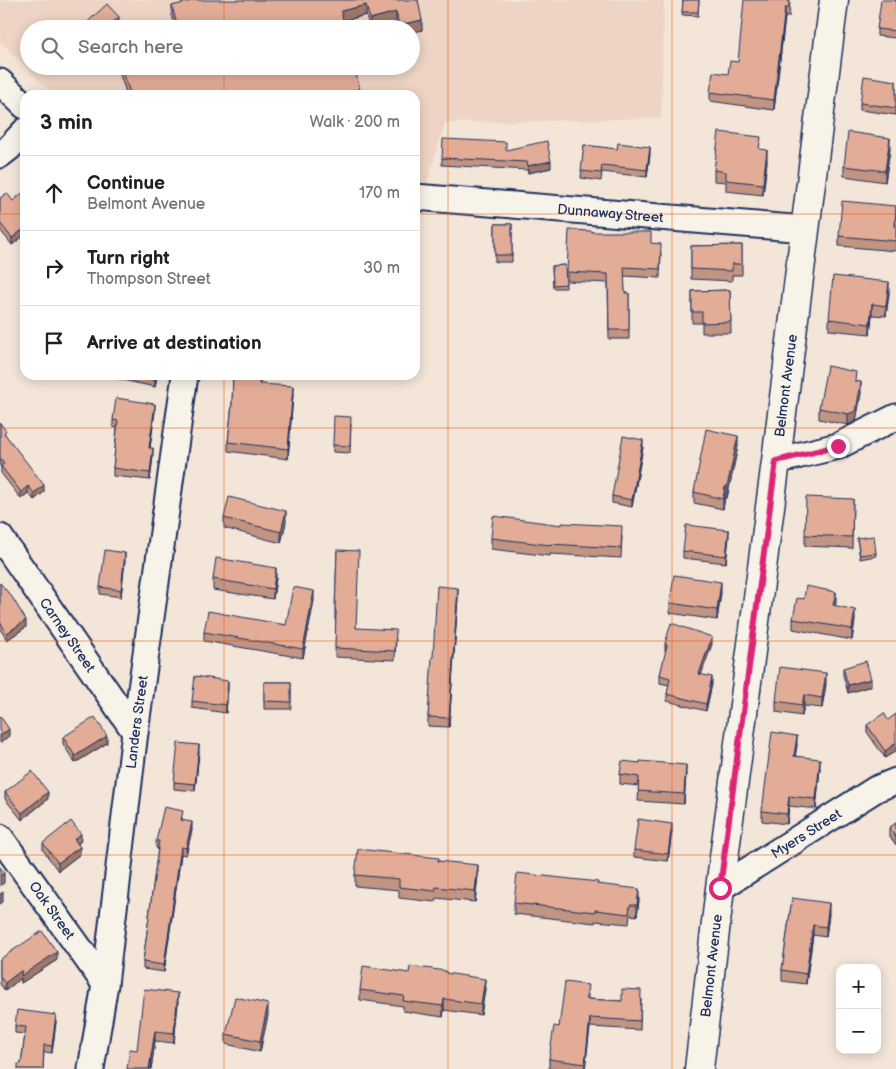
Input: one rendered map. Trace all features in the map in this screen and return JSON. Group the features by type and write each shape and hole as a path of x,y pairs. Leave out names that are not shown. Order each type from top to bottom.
{"main road":[{"name":"Belmont Avenue","path":"699,1069 720,888 834,0"}],"street":[{"path":"0,82 20,101"},
{"path":"0,155 20,136"},
{"name":"Dunnaway Street","path":"420,196 805,230"},
{"name":"Landers Street","path":"91,1069 106,984 135,732 184,380"},
{"path":"776,461 838,446 896,417"},
{"name":"Carney Street","path":"0,537 135,732"},
{"name":"Myers Street","path":"720,888 876,790 896,781"},
{"name":"Oak Street","path":"0,837 106,984"}],"shaded area":[{"path":"0,0 664,0 661,118 445,123 425,189 420,188 420,90 49,90 34,75 420,75 420,20 20,20 20,61 0,41"}],"building":[{"path":"195,0 418,0 422,20 398,20 396,12 370,19 366,5 341,11 343,20 176,20 172,6"},
{"path":"683,0 699,0 698,12 682,12"},
{"path":"744,0 789,0 789,8 785,8 774,100 710,92 713,72 728,74 730,61 738,62"},
{"path":"881,0 896,0 896,31 877,29"},
{"path":"107,4 119,17 116,20 90,20"},
{"path":"123,75 356,75 360,90 129,90"},
{"path":"864,76 896,81 896,108 860,103"},
{"path":"719,132 761,137 759,149 767,150 763,184 726,180 726,172 714,170"},
{"path":"848,132 890,138 885,171 844,166"},
{"path":"443,139 506,142 506,150 547,141 551,161 528,166 527,162 442,158"},
{"path":"618,143 650,147 647,170 602,165 601,173 581,171 584,145 617,149"},
{"path":"7,193 13,201 20,195 20,232 12,238 0,223 0,198"},
{"path":"842,201 896,206 896,241 839,236"},
{"path":"495,224 512,224 512,255 495,255"},
{"path":"569,230 651,232 651,243 661,244 660,269 624,267 625,293 629,293 629,330 609,330 608,274 567,272"},
{"path":"742,245 742,264 732,264 732,271 691,269 691,246"},
{"path":"565,265 566,284 553,285 552,266"},
{"path":"833,276 889,282 886,306 872,304 870,324 829,319"},
{"path":"730,290 731,322 702,323 702,312 692,312 692,291"},
{"path":"827,366 856,372 855,381 861,382 856,411 848,414 819,408"},
{"path":"233,380 259,380 259,384 293,386 288,449 228,442"},
{"path":"116,398 155,404 149,448 153,448 150,473 113,468 118,421 113,420"},
{"path":"334,416 351,417 350,446 333,445"},
{"path":"0,423 6,431 4,433 44,485 34,493 28,486 21,492 1,466 4,464 0,459"},
{"path":"706,429 738,436 723,499 694,492"},
{"path":"623,436 643,440 632,500 612,496"},
{"path":"229,497 286,511 281,532 224,518"},
{"path":"806,497 853,499 852,537 805,535"},
{"path":"493,516 562,525 562,523 622,526 621,548 550,545 491,538"},
{"path":"686,525 729,530 726,556 683,551"},
{"path":"874,536 876,553 860,555 857,538"},
{"path":"105,550 125,553 121,590 100,587"},
{"path":"337,550 359,551 356,628 396,630 395,651 335,648"},
{"path":"216,558 276,568 273,589 213,579"},
{"path":"674,575 721,582 717,610 670,603"},
{"path":"0,583 12,597 26,620 7,633 0,622"},
{"path":"437,586 458,588 449,718 428,717"},
{"path":"806,586 836,592 833,605 855,610 852,629 793,619 797,598 804,599"},
{"path":"293,587 314,591 303,649 204,632 208,611 286,625"},
{"path":"671,623 712,637 699,674 712,677 706,704 667,694 670,678 660,675 667,645 665,644"},
{"path":"866,661 871,679 848,685 843,668"},
{"path":"780,667 826,673 822,698 804,695 802,705 776,701"},
{"path":"195,676 228,681 226,705 192,701"},
{"path":"264,682 291,682 291,702 264,701"},
{"path":"884,713 888,720 896,714 896,743 885,751 867,725"},
{"path":"0,716 9,729 0,736"},
{"path":"95,717 107,736 75,756 63,737"},
{"path":"772,732 797,736 794,756 820,759 816,799 789,796 787,814 762,811"},
{"path":"178,743 199,745 195,784 174,782"},
{"path":"622,761 686,765 684,794 638,791 639,777 620,774"},
{"path":"32,771 48,792 22,813 5,792"},
{"path":"164,807 183,811 181,820 192,822 186,848 181,847 164,965 143,962 159,841 156,841"},
{"path":"638,819 672,824 668,854 634,850"},
{"path":"71,821 81,834 74,839 80,847 58,863 43,843"},
{"path":"896,823 896,838 889,828"},
{"path":"358,849 439,858 438,861 478,865 475,891 436,887 435,891 399,887 399,879 355,875"},
{"path":"0,867 4,873 0,876"},
{"path":"517,873 598,882 597,884 639,889 637,905 630,905 629,914 514,903"},
{"path":"792,898 829,903 826,927 813,925 806,974 782,970"},
{"path":"42,931 57,952 21,976 22,970 5,983 0,977 0,959"},
{"path":"363,966 409,973 410,966 485,979 481,1004 444,999 443,1006 403,1001 404,996 360,990"},
{"path":"565,982 588,985 586,999 622,1001 622,989 641,990 640,1021 590,1018 585,1064 549,1059 554,1026 559,1027"},
{"path":"144,989 178,993 174,1033 155,1031 149,1069 127,1069 130,1049 137,1050"},
{"path":"235,997 268,1004 260,1041 226,1034"},
{"path":"17,1010 56,1015 52,1046 44,1045 43,1069 18,1069 18,1064 21,1064 26,1027 15,1026"}],"route":[{"path":"720,888 776,461 838,446"}]}
